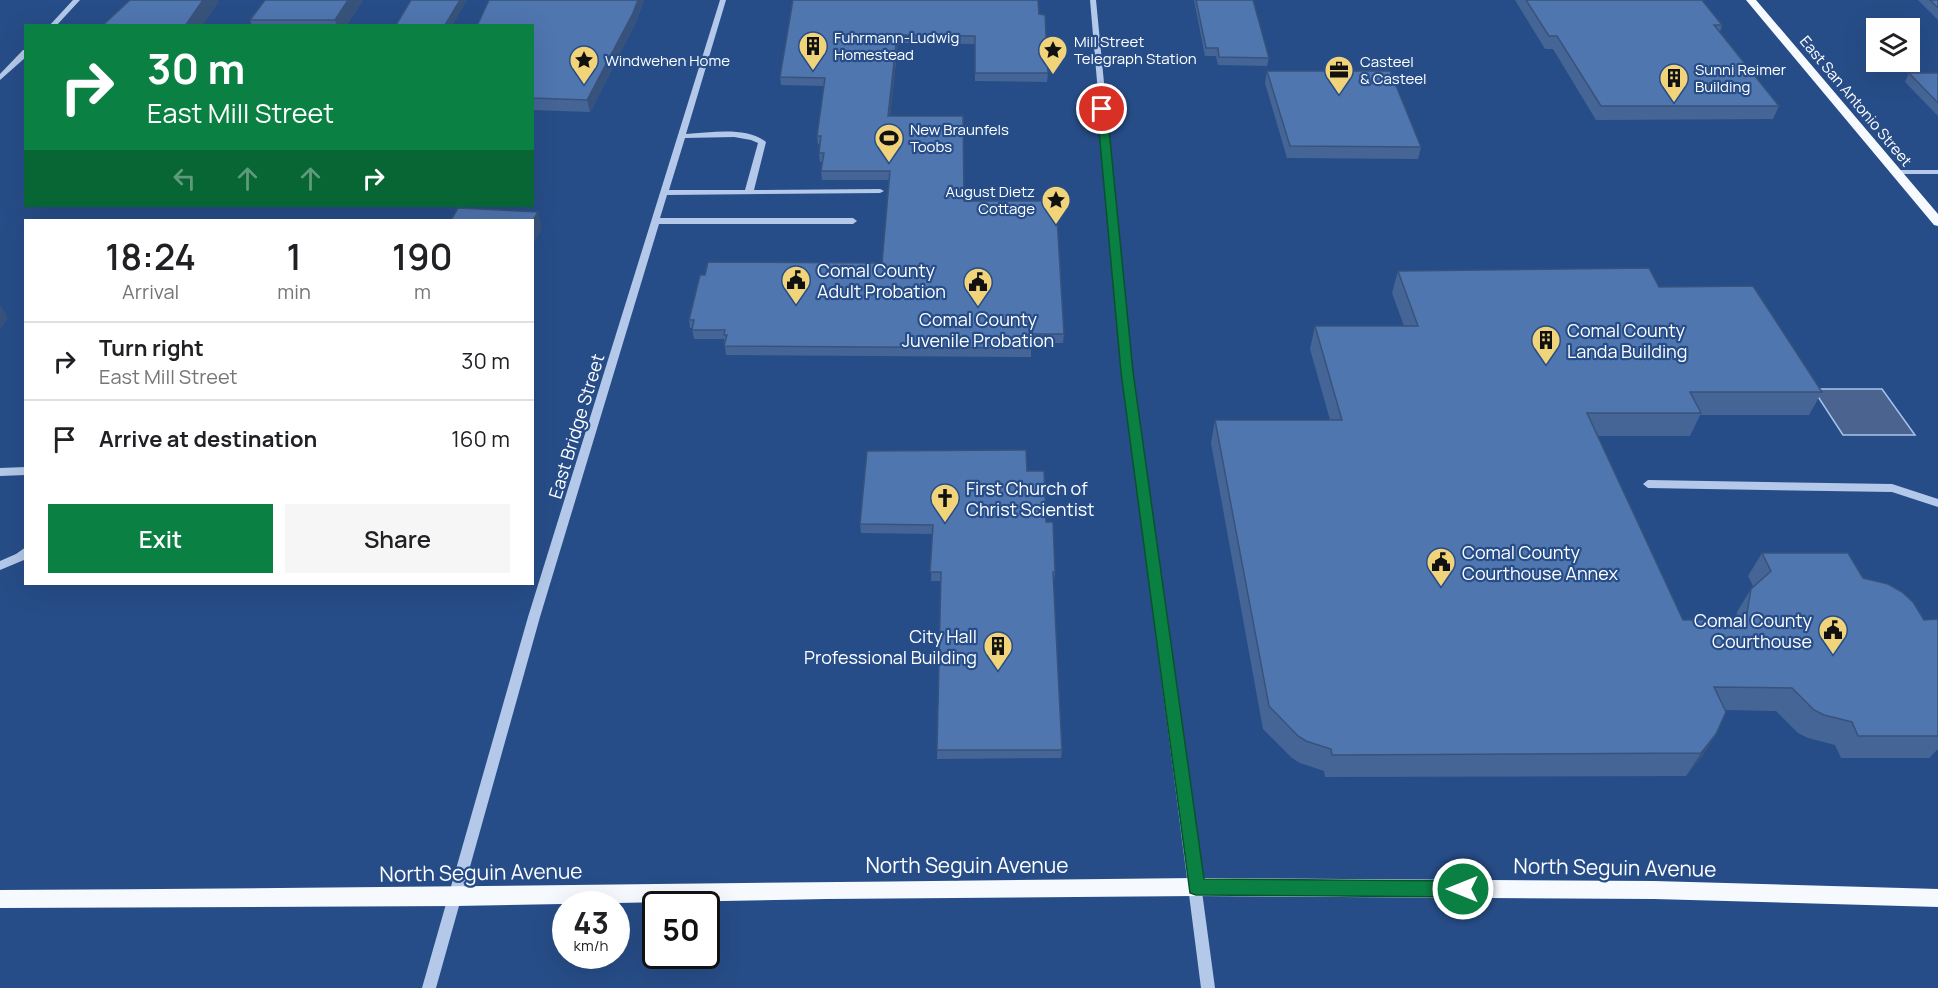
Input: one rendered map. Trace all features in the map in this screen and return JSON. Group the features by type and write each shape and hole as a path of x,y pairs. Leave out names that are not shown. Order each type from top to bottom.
{"main road":[{"name":"East San Antonio Street","path":"1751,0 1938,222"},
{"name":"North Seguin Avenue","path":"0,899 456,897 814,890 1196,887 1654,890 1936,896"}],"street":[{"path":"54,24 77,0"},
{"name":"East Bridge Street","path":"429,988 529,637 723,0"},
{"path":"1093,0 1127,372 1208,988"},
{"path":"0,78 24,54"},
{"path":"681,136 742,136 755,138 762,142 748,192"},
{"path":"1897,172 1938,172"},
{"path":"664,193 880,191"},
{"path":"656,221 853,221"},
{"path":"0,472 24,471"},
{"path":"1648,484 1892,488 1938,503"},
{"path":"0,566 24,553"}],"water":[{"path":"1813,389 1882,389 1915,435 1843,435"}],"building":[{"path":"130,0 203,0 186,24 104,24"},
{"path":"265,0 348,0 335,20 250,20"},
{"path":"411,0 460,0 446,24 397,24"},
{"path":"489,0 638,0 587,100 534,98 534,24 478,24"},
{"path":"793,0 1038,0 1039,14 1045,15 1048,73 975,73 975,36 897,35 888,116 963,116 964,201 1056,201 1064,334 1031,334 1032,348 724,346 727,335 724,335 725,330 692,330 694,320 689,320 700,275 705,275 708,262 882,263 890,171 821,171 824,153 819,153 821,136 817,136 825,78 780,77"},
{"path":"1196,0 1253,0 1269,58 1219,57 1218,48 1206,48"},
{"path":"1526,0 1702,0 1722,25 1714,25 1779,106 1601,106 1557,36 1549,36"},
{"path":"1930,0 1938,0 1938,8"},
{"path":"1267,71 1390,71 1421,147 1290,146"},
{"path":"1909,73 1938,73 1938,103"},
{"path":"458,208 538,212 534,219 452,219"},
{"path":"1649,268 1659,287 1753,286 1822,392 1690,392 1701,413 1587,413 1683,620 1746,619 1751,589 1771,571 1762,553 1848,553 1863,578 1888,584 1902,592 1913,602 1924,620 1938,619 1938,736 1858,736 1852,722 1814,710 1792,688 1714,687 1726,712 1716,734 1701,753 1332,755 1331,749 1298,736 1269,706 1215,420 1342,420 1315,326 1418,326 1398,271"},
{"path":"1026,450 1027,471 1044,471 1046,522 1053,522 1055,572 1053,572 1062,750 937,750 941,572 930,572 933,525 860,524 867,451"}],"place":[{"name":"Fuhrmann-Ludwig Homestead","path":"813,72"},
{"name":"Mill Street Telegraph Station","path":"1053,76"},
{"name":"Windwehen Home","path":"584,86"},
{"name":"Casteel & Casteel","path":"1339,96"},
{"name":"Sunni Reimer Building","path":"1674,104"},
{"name":"New Braunfels Toobs","path":"889,164"},
{"name":"August Dietz Cottage","path":"1056,226"},
{"name":"Comal County Adult Probation","path":"796,306"},
{"name":"Comal County Juvenile Probation","path":"978,308"},
{"name":"Comal County Landa Building","path":"1546,366"},
{"name":"First Church of Christ Scientist","path":"945,524"},
{"name":"Comal County Courthouse Annex","path":"1441,588"},
{"name":"Comal County Courthouse","path":"1833,656"},
{"name":"City Hall Professional Building","path":"998,672"}],"route":[{"path":"1102,109 1127,372 1196,887 1463,889"}]}
